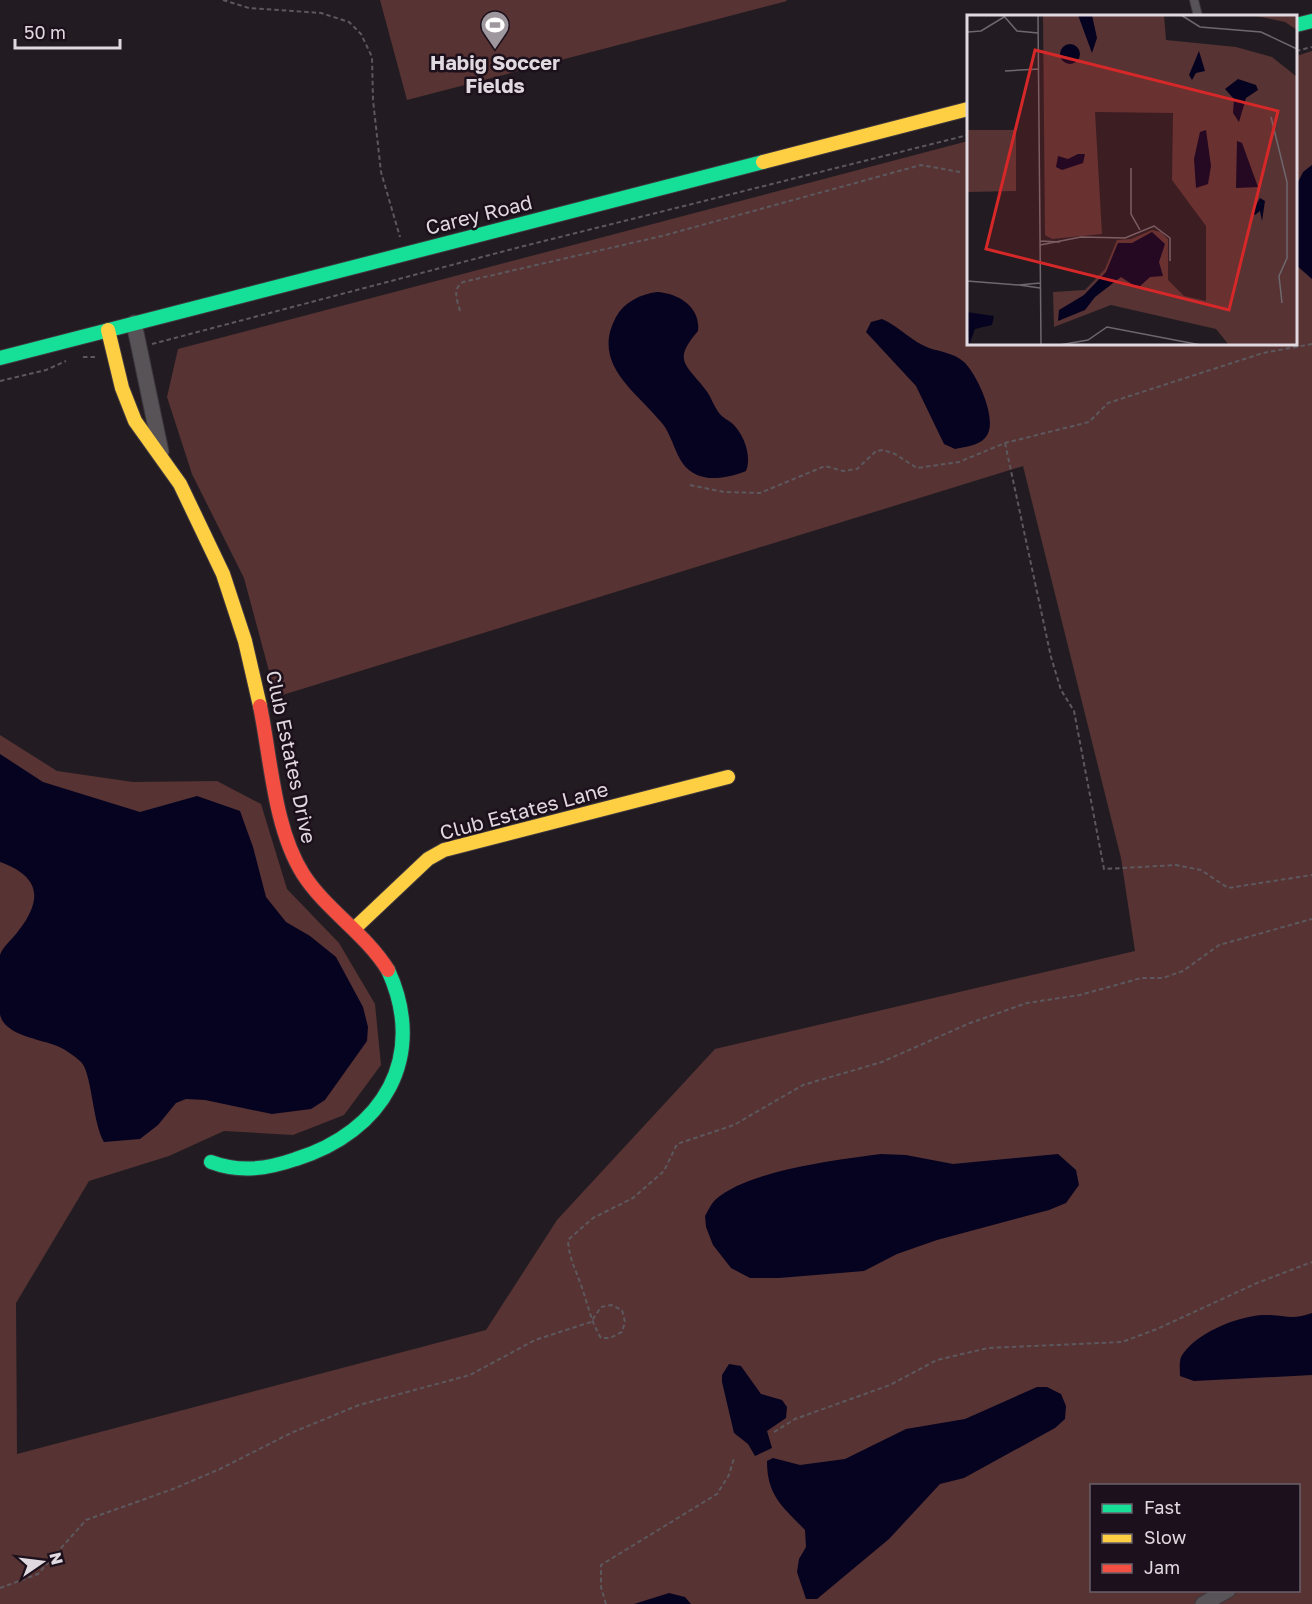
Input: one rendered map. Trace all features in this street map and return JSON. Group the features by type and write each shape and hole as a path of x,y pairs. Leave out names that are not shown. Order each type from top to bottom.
{"street":[{"path":"1297,25 1312,21"},
{"name":"Carey Road","path":"0,358 967,110"},
{"name":"Club Estates Drive","path":"134,323 162,455"},
{"name":"Club Estates Drive","path":"108,330 135,421 144,437 162,455 202,528 234,606 247,652 288,848 300,869 323,897 373,946 394,982 400,1004 402,1044 395,1074 385,1098 355,1130 314,1152 250,1170 234,1170 211,1162"},
{"path":"120,376 144,368"},
{"name":"Club Estates Lane","path":"355,928 428,859 444,850 728,777"},
{"path":"1203,1604 1224,1592"}],"lane":[{"path":"1194,0 1198,15"}],"path":[{"path":"223,0 249,8 321,14 349,21 362,34 372,57 373,108 381,172 401,241"},
{"path":"1297,51 1312,47"},
{"path":"140,348 520,247 967,135"},
{"path":"460,310 455,296 459,285 463,282 663,236 921,165 960,172"},
{"path":"690,485 724,492 760,493 825,466 843,471 857,469 876,451 888,451 917,468 925,469 959,462 1005,443 1089,422 1108,403 1263,353 1312,344"},
{"path":"82,356 92,359 114,353"},
{"path":"0,381 46,370 72,358"},
{"path":"1005,443 1051,657 1061,690 1074,711 1082,744 1104,869 1176,865 1201,870 1228,888 1312,874"},
{"path":"0,1588 38,1574 86,1520 173,1489 220,1469 291,1433 359,1405 470,1375 535,1340 591,1322 601,1307 611,1305 621,1310 625,1322 622,1332 610,1338 601,1338 591,1322 581,1286 569,1258 568,1240 593,1218 633,1198 664,1171 677,1144 734,1125 802,1085 882,1062 970,1023 1027,1004 1080,995 1141,978 1164,978 1183,971 1219,945 1312,919"},
{"path":"774,1432 795,1419 890,1385 937,1360 988,1348 1122,1342 1157,1329 1257,1283 1312,1262"},
{"path":"606,1604 601,1587 601,1565 717,1494 729,1475 734,1458"}],"shaded area":[{"name":"Habig Soccer Fields","path":"380,0 786,0 787,1 407,100"},
{"path":"1312,51 1312,1604 0,1604 0,735 57,771 133,782 217,781 261,804 287,889 339,943 375,1004 381,1065 344,1115 293,1135 224,1131 169,1156 89,1181 16,1303 17,1454 486,1330 557,1220 715,1049 1135,951 1121,858 1023,466 276,697 244,578 192,474 167,397 178,349 967,141 967,345 1297,345 1297,56"}],"water":[{"path":"1312,165 1312,279 1297,266 1297,184 1303,172"},
{"path":"657,292 680,298 692,308 696,315 698,331 685,349 685,362 719,413 741,434 748,459 746,471 732,476 709,478 689,470 680,460 665,427 619,375 612,362 609,349 610,334 619,312 634,300"},
{"path":"882,319 923,345 956,357 969,368 985,399 990,421 989,431 982,441 955,449 944,444 916,386 866,332 871,322"},
{"path":"0,754 43,782 140,812 197,796 240,811 253,847 266,897 286,922 310,936 336,957 363,1007 368,1027 367,1041 325,1100 311,1109 272,1114 205,1100 186,1099 176,1103 158,1125 140,1139 104,1142 97,1122 87,1075 80,1061 60,1047 15,1032 3,1021 0,1014 0,955 31,911 34,891 24,875 0,862"},
{"path":"881,1154 906,1155 953,1164 1058,1154 1076,1170 1079,1185 1066,1203 1049,1210 937,1240 897,1254 864,1271 750,1278 731,1268 713,1245 706,1227 705,1216 715,1200 730,1190 749,1181 794,1168"},
{"path":"1312,1313 1312,1375 1194,1381 1180,1376 1180,1359 1187,1349 1216,1328 1251,1316 1292,1317"},
{"path":"729,1364 741,1366 761,1394 782,1400 787,1407 786,1418 767,1431 772,1448 755,1456 748,1444 734,1433 722,1382 722,1375"},
{"path":"1037,1387 1047,1387 1061,1394 1066,1406 1065,1419 1055,1428 964,1478 940,1484 889,1539 817,1599 806,1599 797,1572 799,1559 806,1547 805,1530 783,1507 773,1492 767,1461 773,1458 800,1465 845,1459 906,1429 965,1419"},
{"path":"669,1593 685,1597 691,1604 634,1604"}],"traffic: fast":[{"path":"1297,25 1312,21"},
{"path":"0,358 763,162"},
{"path":"211,1162 243,1169 264,1167 296,1159 327,1147 353,1130 374,1110 390,1087 399,1061 403,1032 399,1002 388,970"}],"traffic: slow":[{"path":"763,162 967,109"},
{"path":"108,330 122,388 135,421 180,484 223,574 245,641 260,706"},
{"path":"355,928 428,859 444,850 728,777"}],"traffic: jam":[{"path":"260,706 275,793 293,856 312,887 368,944 388,970"}],"place":[{"name":"Habig Soccer Fields","path":"495,50"}]}
